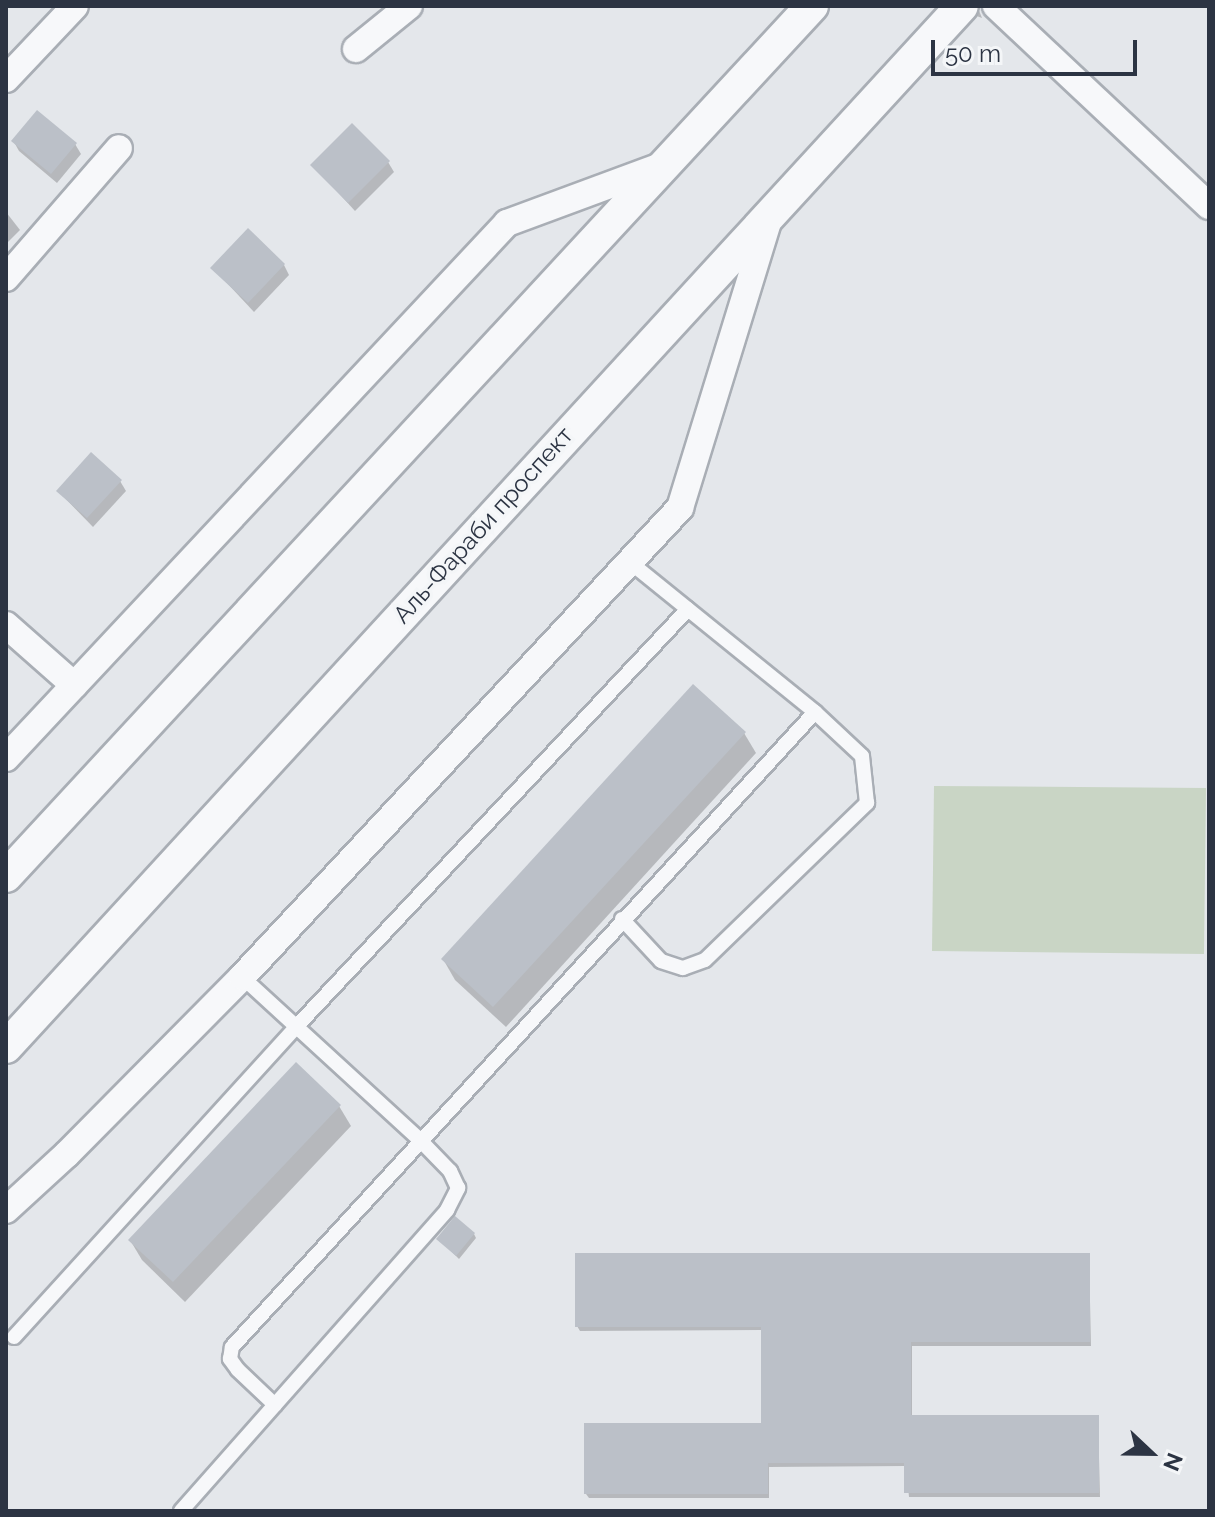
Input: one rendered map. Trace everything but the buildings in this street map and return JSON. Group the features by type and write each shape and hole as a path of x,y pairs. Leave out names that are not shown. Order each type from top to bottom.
{"street":[{"path":"6,79 75,6"},
{"path":"356,49 409,6"},
{"path":"6,876 812,6"},
{"name":"Аль-Фараби проспект","path":"6,1047 771,210 962,6"},
{"path":"996,6 1209,206"},
{"path":"6,278 119,148"},
{"path":"6,758 507,223 664,165"},
{"path":"6,1210 67,1154 242,977 680,508 771,210"},
{"path":"6,625 74,685"}],"lane":[{"path":"622,919 661,961 683,968 705,960 867,803 862,756 815,712 630,562"},
{"path":"14,1337 296,1027 688,609"},
{"path":"275,1405 238,1370 230,1359 232,1347 815,712"},
{"path":"181,1511 447,1210 458,1188 450,1171 420,1140 242,977"}],"green space":[{"path":"934,786 1206,788 1204,954 932,951"}]}
